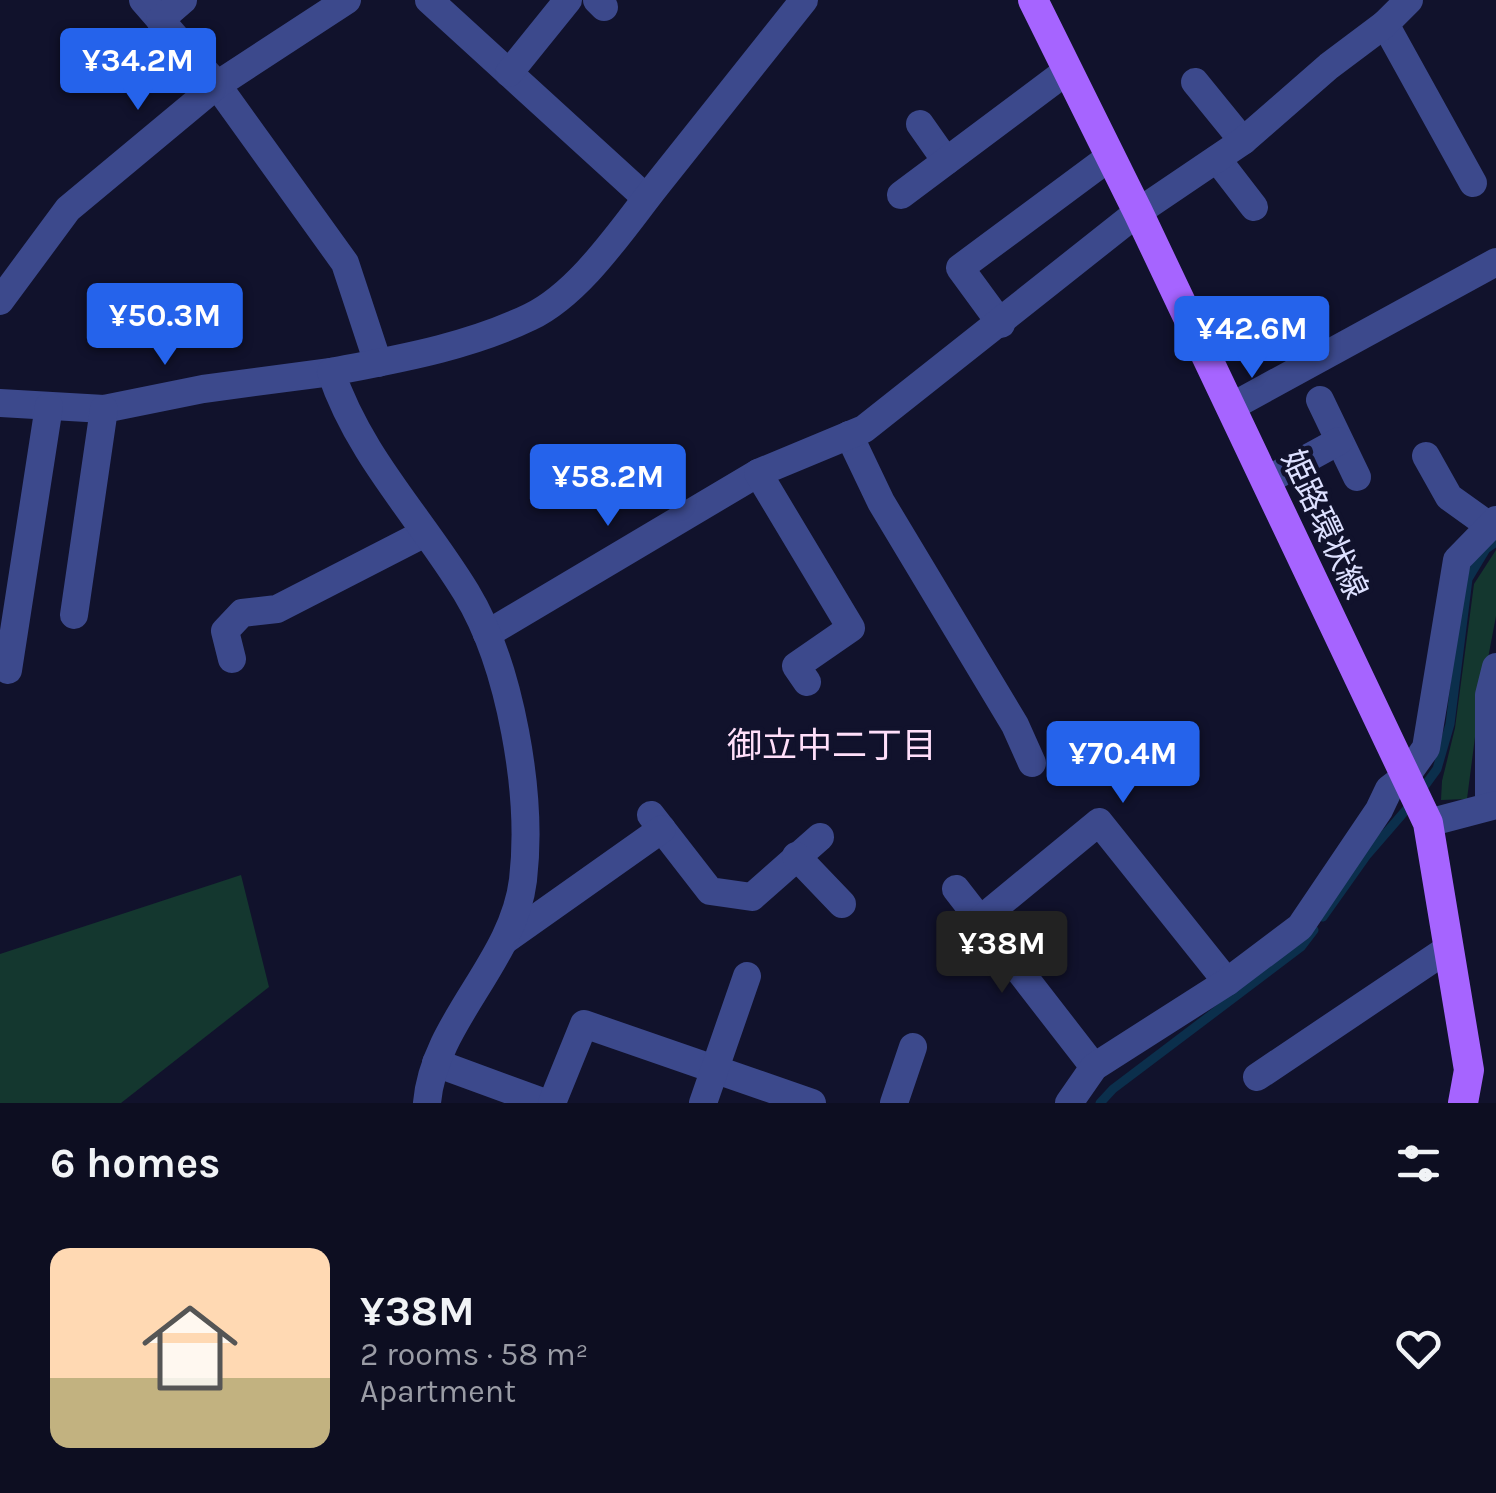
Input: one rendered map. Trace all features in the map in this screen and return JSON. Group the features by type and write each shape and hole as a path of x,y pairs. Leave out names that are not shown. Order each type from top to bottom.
{"main road":[{"name":"姫路環状線","path":"1033,0 1138,212 1417,801 1469,1070 1462,1103"}],"street":[{"path":"184,0 152,10 217,86 346,263 378,363"},
{"path":"0,302 68,209 217,86 347,0"},
{"path":"428,0 646,198"},
{"path":"509,73 568,0"},
{"path":"0,404 104,409 203,389 331,372 466,341 531,317 583,275 804,0"},
{"path":"488,634 758,473 864,429 1138,212 1242,141 1409,0"},
{"path":"1384,24 1473,183"},
{"path":"901,194 1068,70"},
{"path":"1195,82 1242,141"},
{"path":"920,124 946,161"},
{"path":"1001,324 960,268 1110,156"},
{"path":"1218,158 1254,207"},
{"path":"1231,407 1496,262"},
{"path":"331,372 343,408 361,442 467,593 488,634 520,760 526,830 523,884 505,940 436,1064 427,1103"},
{"path":"1320,400 1356,478"},
{"path":"8,670 49,406"},
{"path":"74,614 104,409"},
{"path":"849,436 882,502 1016,725 1032,763"},
{"path":"1266,481 1340,441"},
{"path":"1417,801 1457,560 1492,522 1449,496 1426,456"},
{"path":"758,473 851,628 796,666 807,682"},
{"path":"232,659 225,631 242,613 277,609 425,532"},
{"path":"1069,1103 1094,1067 1227,982 1300,927 1379,810 1388,789 1417,801 1492,806 1489,695 1496,666"},
{"path":"505,940 656,822 710,891 752,896 820,837"},
{"path":"980,920 1099,822 1227,982"},
{"path":"796,856 842,904"},
{"path":"956,889 1094,1067"},
{"path":"1258,1077 1448,948"},
{"path":"702,1103 747,976"},
{"path":"436,1064 549,1103 584,1024 812,1103"},
{"path":"894,1103 913,1048"}],"green space":[{"path":"1496,550 1496,616 1467,799 1441,800 1474,584"},
{"path":"241,875 269,987 121,1103 0,1103 0,954"}],"waterway":[{"path":"1421,791 1437,769 1450,724 1468,579 1486,549 1496,542"},
{"path":"1323,917 1367,855 1412,803"},
{"path":"1100,1103 1113,1089 1301,947 1314,930"}],"district":[{"name":"御立中二丁目","path":"832,745"}]}
